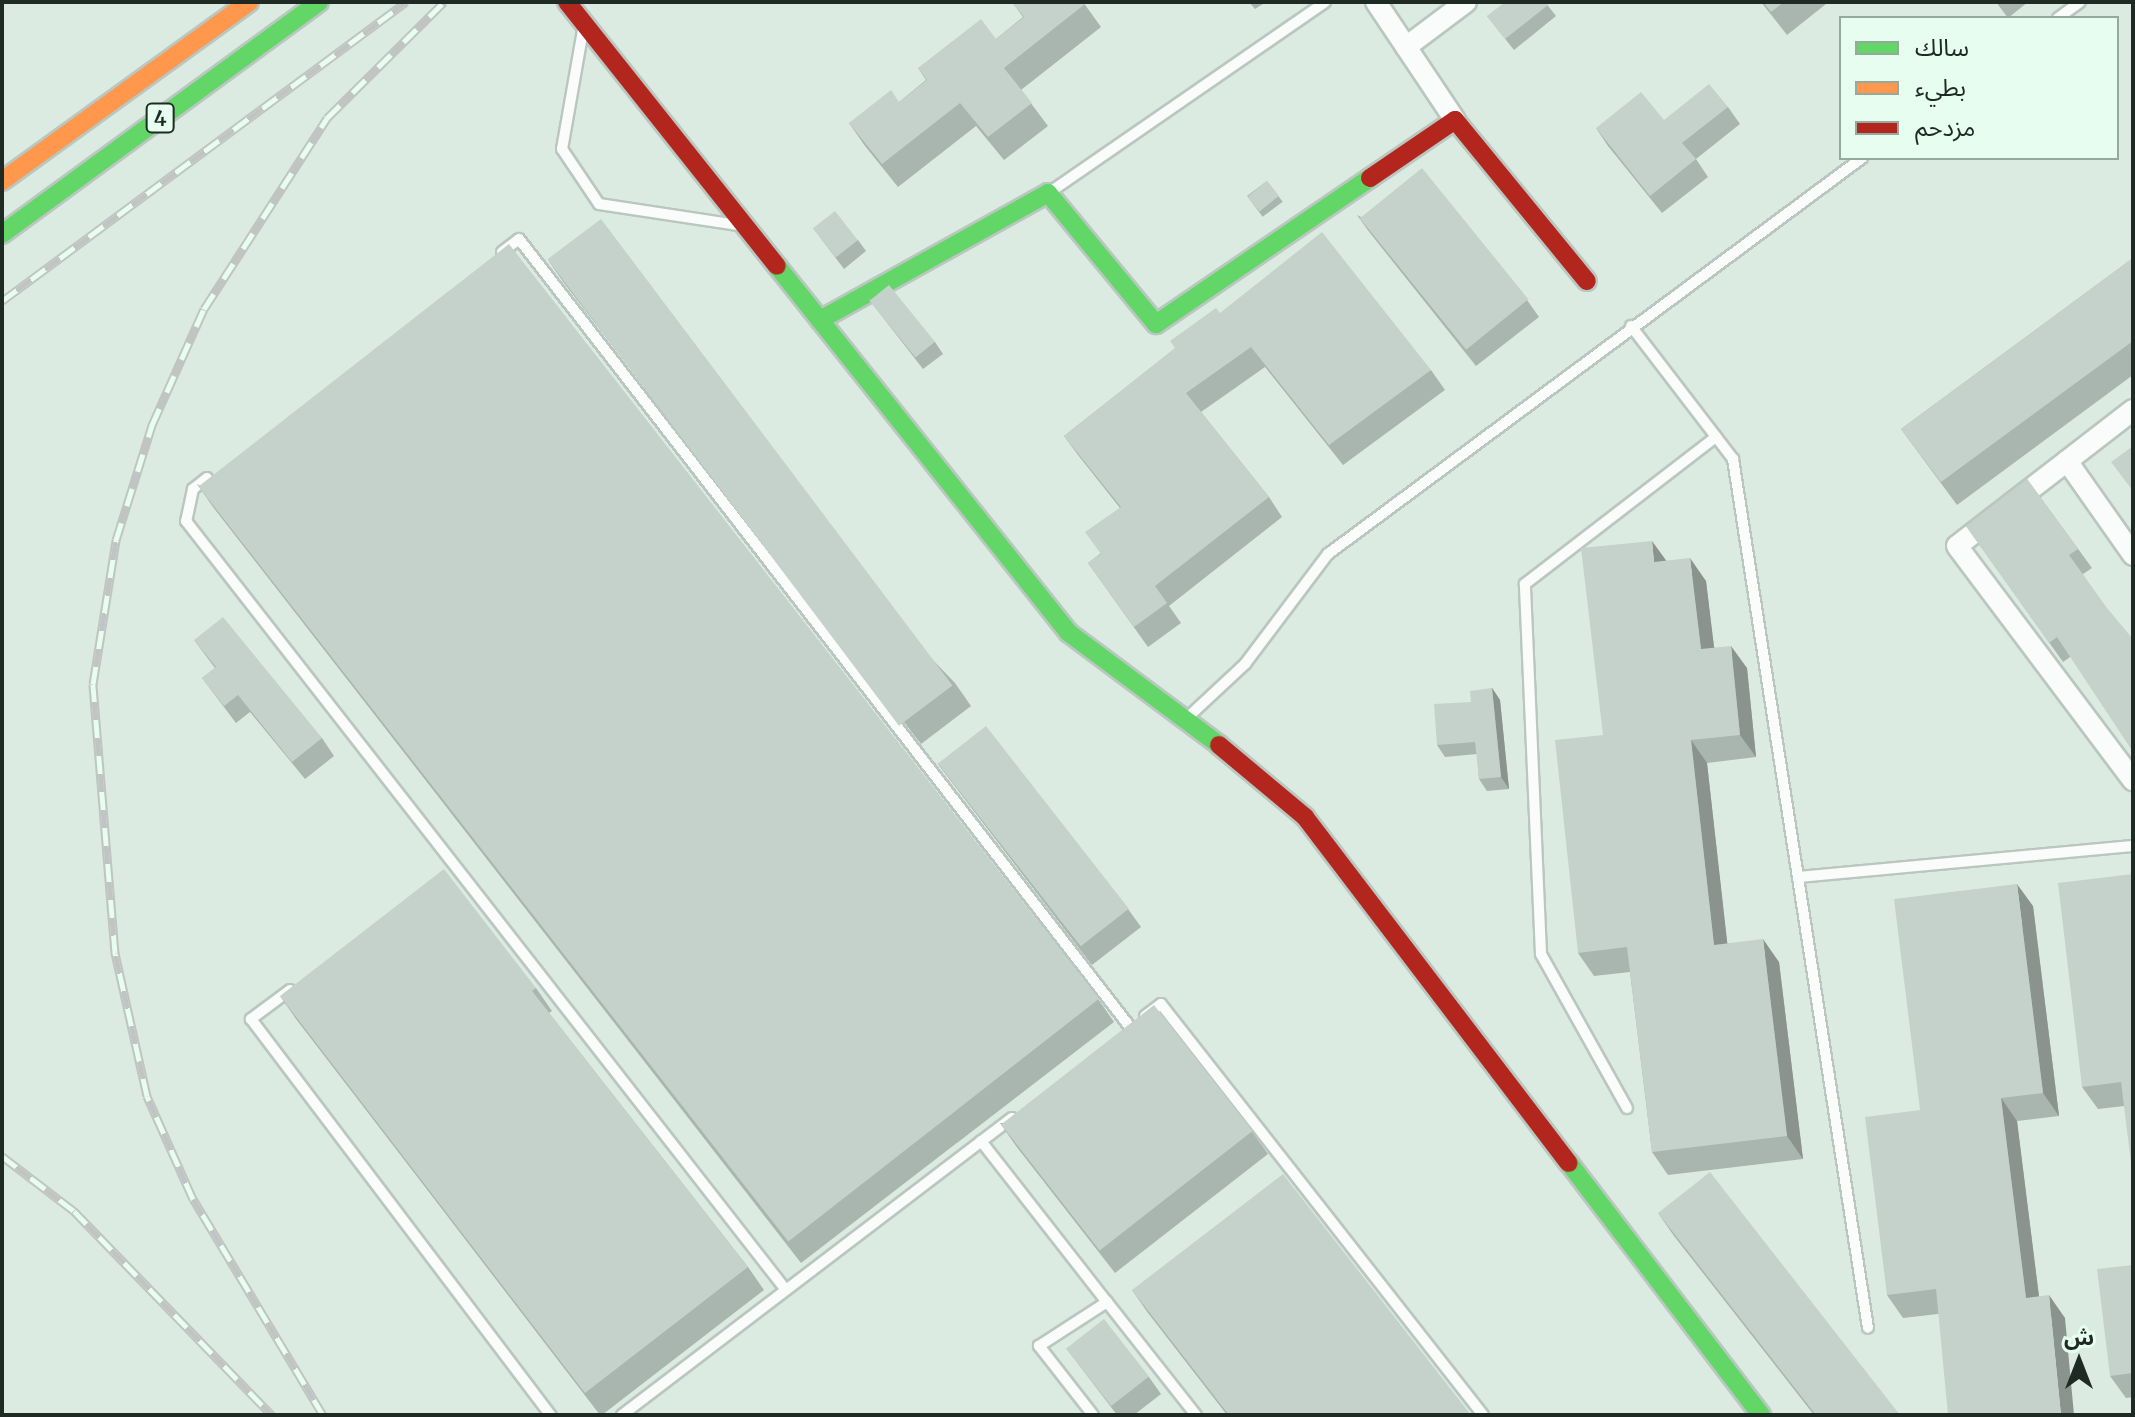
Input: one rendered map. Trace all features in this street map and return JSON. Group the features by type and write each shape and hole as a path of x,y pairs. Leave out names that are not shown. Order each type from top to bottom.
{"street":[{"name":"4","path":"2,181 249,2"},
{"name":"4","path":"2,234 319,2"},
{"path":"567,2 1069,633 1305,817 1761,1415"},
{"path":"1376,2 1455,120 1587,281"},
{"path":"1406,47 1466,2"},
{"path":"820,320 1048,193 1156,324 1455,120"},
{"path":"2133,410 1957,546 2133,780"},
{"path":"2067,461 2133,555"}],"lane":[{"path":"1048,193 1325,2"},
{"path":"2061,16 2080,2"},
{"path":"585,24 562,149 599,204 746,226"},
{"path":"1184,720 1245,664 1328,554 1631,326 1859,160"},
{"path":"494,258 519,239 1130,1027"},
{"path":"1631,326 1733,459 1868,1328"},
{"path":"1627,1108 1541,954 1525,584 1716,437"},
{"path":"218,470 193,489 186,521 786,1290"},
{"path":"1798,877 2133,846"},
{"path":"444,878 457,869"},
{"path":"302,981 251,1019 551,1415"},
{"path":"1118,1037 1161,1004 1483,1415"},
{"path":"622,1415 1018,1112"},
{"path":"981,1141 1196,1415"},
{"path":"1093,1415 1039,1346 1107,1302"}],"building":[{"path":"1012,2 1085,4 1004,68 1032,103 988,137 960,103 882,164 849,123 891,90 899,102 927,80 918,68 981,19 996,39 1024,17"},
{"path":"1505,2 1545,2 1548,5 1505,39 1487,16"},
{"path":"1763,2 1784,2 1771,12"},
{"path":"1709,84 1728,107 1682,143 1696,159 1650,196 1596,128 1641,92 1664,120"},
{"path":"1422,168 1528,299 1466,350 1360,218"},
{"path":"1267,181 1279,196 1260,211 1248,197"},
{"path":"835,211 858,240 836,257 813,228"},
{"path":"601,219 952,685 899,726 547,259"},
{"path":"1322,232 1431,370 1329,445 1251,347 1186,393 1269,497 1155,586 1167,603 1134,627 1088,563 1101,554 1085,532 1121,507 1064,436 1175,348 1170,341 1216,308 1220,313"},
{"path":"509,244 1099,999 788,1241 199,487"},
{"path":"2133,258 2133,341 1941,482 1901,429"},
{"path":"889,285 935,342 916,357 870,301"},
{"path":"2133,446 2133,491 2111,462"},
{"path":"2027,479 2078,549 2069,555 2133,639 2133,752 2057,637 2049,643 1966,526"},
{"path":"1652,541 1654,562 1690,558 1701,649 1731,646 1740,735 1691,740 1714,945 1763,939 1787,1136 1652,1152 1627,947 1578,953 1555,740 1603,735 1581,548"},
{"path":"223,617 322,738 292,762 238,695 224,706 202,678 216,667 194,640"},
{"path":"1492,688 1501,777 1479,779 1475,742 1437,745 1434,704 1471,702 1470,691"},
{"path":"986,726 1129,909 1081,946 938,764"},
{"path":"444,869 536,988 532,991 748,1267 585,1393 280,996"},
{"path":"2133,874 2133,1179 2121,1082 2082,1087 2058,883"},
{"path":"2017,884 2043,1093 2001,1098 2026,1298 2049,1295 2061,1415 1948,1415 1936,1289 1887,1295 1865,1117 1920,1110 1894,899"},
{"path":"1154,1005 1253,1131 1100,1251 1001,1124"},
{"path":"1710,1172 1900,1415 1816,1415 1658,1213"},
{"path":"1283,1174 1471,1415 1229,1415 1132,1290"},
{"path":"2133,1265 2133,1373 2110,1376 2097,1269"},
{"path":"1104,1319 1149,1377 1111,1406 1066,1349"}],"railway":[{"path":"2,301 406,2"},
{"path":"323,1415 193,1199 147,1096 115,953 93,684 116,540 152,425 204,309 327,118 444,2"},
{"path":"2,1156 74,1211 272,1415"}],"traffic: fast":[{"path":"2,234 319,2"},
{"path":"820,320 1048,193 1156,324 1370,178"},
{"path":"777,266 1069,633 1219,745"},
{"path":"1569,1163 1761,1415"}],"traffic: slow":[{"path":"2,181 249,2"}],"traffic: jam":[{"path":"567,2 777,266"},
{"path":"1370,178 1455,120 1587,281"},
{"path":"1219,745 1305,817 1569,1163"}]}
